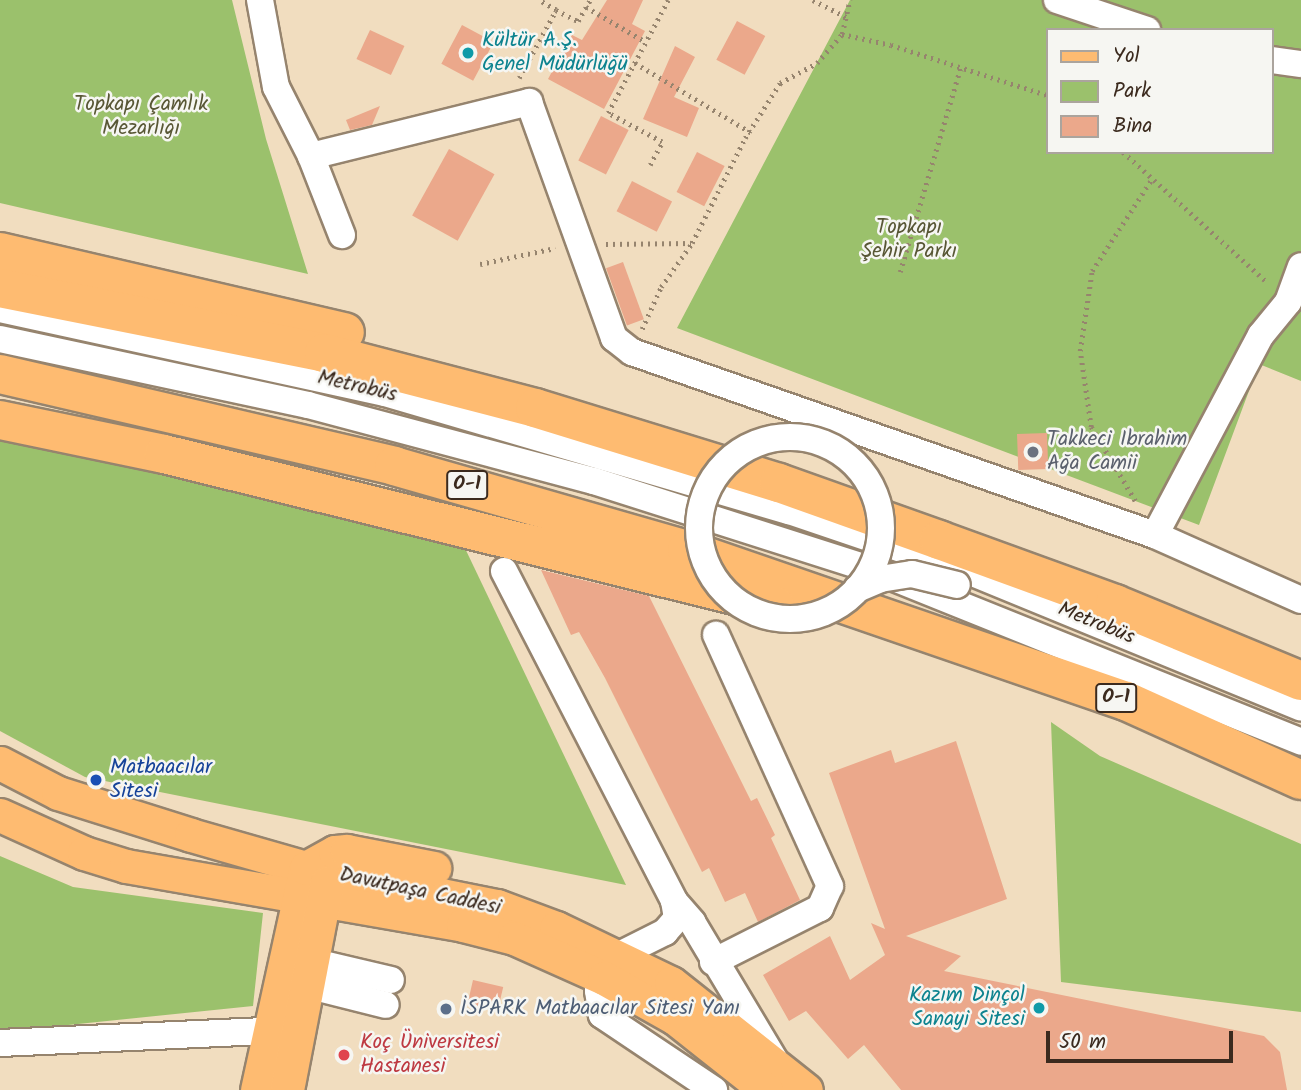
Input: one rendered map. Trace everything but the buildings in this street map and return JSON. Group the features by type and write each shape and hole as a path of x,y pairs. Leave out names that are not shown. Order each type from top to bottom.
{"highway":[{"path":"0,252 352,334 398,349 455,387"},
{"path":"0,288 324,353 455,387 779,483 1058,583 1301,681"},
{"name":"O-1","path":"0,374 486,491 794,584 924,634 1126,701 1301,780"},
{"path":"0,420 164,454 538,548 676,577 794,610 924,634"}],"main road":[{"name":"Davutpaşa Caddesi","path":"0,763 58,793 314,885"},
{"path":"0,778 58,793"},
{"name":"Davutpaşa Caddesi","path":"0,815 84,853 126,866 497,906 611,967 671,984 771,1076 806,1090"},
{"path":"287,1090 308,973 314,885"},
{"path":"257,1090 267,1031 314,885"}],"street":[{"path":"260,0 276,87 311,156 342,235"},
{"path":"1057,0 1141,28"},
{"path":"1273,60 1301,64"},
{"path":"311,156 528,102 614,338 632,352 1155,535 1301,600"},
{"path":"1155,535 1261,335 1288,302 1301,266"},
{"name":"Metrobüs","path":"0,309 385,393 764,503 975,574 1301,708"},
{"name":"Metrobüs","path":"0,339 308,405 594,481 879,572 1301,742"},
{"name":"Metrobüs","path":"857,590 878,551 881,529 876,499 863,473 841,452 814,439 785,436 756,442 730,458 708,490 701,508 699,538 707,566 724,591 748,609 776,618 806,618 834,608 857,590 880,579 912,574 957,585"},
{"name":"Metrobüs","path":"881,529 896,557 913,569 1207,683 1301,726"},
{"path":"503,571 674,901 692,922 771,1076"},
{"path":"713,961 820,908 830,886 716,635"},
{"path":"674,901 677,918 665,932 611,967 598,991 602,1015 687,1079 714,1090"},
{"path":"308,973 389,993"},
{"path":"0,1043 267,1031"}],"path":[{"path":"539,0 578,21 590,0"},
{"path":"650,165 662,142 608,113 668,0"},
{"path":"813,0 847,17"},
{"path":"632,352 661,287 692,243 745,138 752,133 780,83 817,63 842,34 850,0"},
{"path":"586,7 646,42"},
{"path":"503,108 556,10"},
{"path":"842,34 961,66 1046,95"},
{"path":"635,63 752,133"},
{"path":"900,272 961,66"},
{"path":"1125,154 1288,302"},
{"path":"1152,179 1092,271 1080,351 1091,427 1155,535"}],"green space":[{"name":"Topkapı Çamlık Mezarlığı","path":"0,0 232,0 266,139 308,274 0,203"},
{"name":"Topkapı Şehir Parkı","path":"850,0 1301,0 1301,381 1259,364 1199,525 677,328"},
{"path":"0,438 462,542 626,885 85,777 0,731"},
{"path":"1051,722 1100,756 1301,844 1301,1012 1061,982"},
{"path":"0,856 73,887 263,913 253,1006 0,1032"}],"place":[{"name":"Kültür A.Ş. Genel Müdürlüğü","path":"468,53"},
{"name":"Takkeci Ibrahim Ağa Camii","path":"1033,452"},
{"name":"Matbaacılar Sitesi","path":"96,780"},
{"name":"Kazım Dinçol Sanayi Sitesi","path":"1039,1008"},
{"name":"İSPARK Matbaacılar Sitesi Yanı","path":"446,1009"},
{"name":"Koç Üniversitesi Hastanesi","path":"344,1055"}]}
